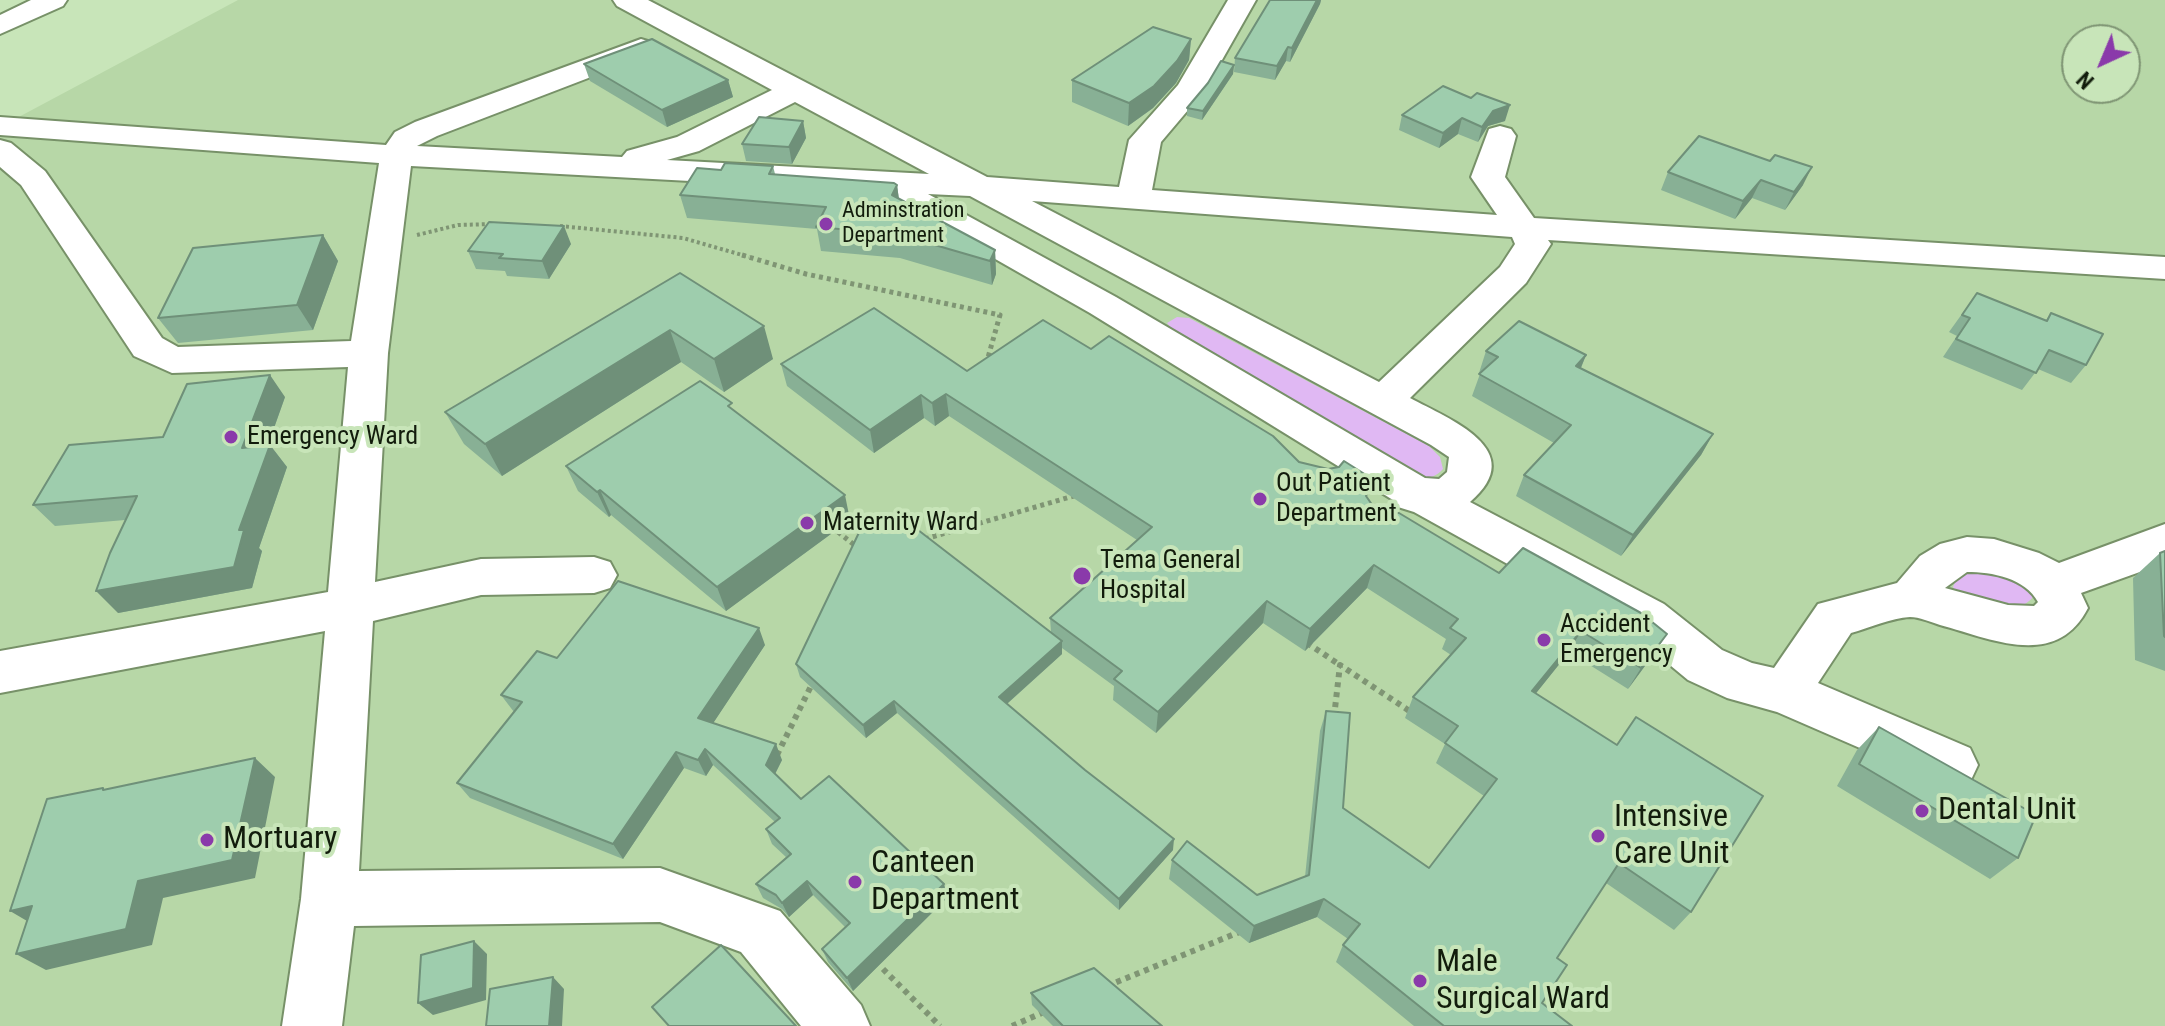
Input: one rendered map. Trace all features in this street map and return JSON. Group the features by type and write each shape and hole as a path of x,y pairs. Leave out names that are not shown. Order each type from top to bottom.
{"street":[{"path":"0,26 53,0"},
{"path":"627,0 984,187 1464,447 1470,456 1468,475 1458,489 1400,505"},
{"path":"1133,198 1145,140 1190,90 1242,0"},
{"path":"312,1026 329,899 369,353 396,155 406,139 426,129 686,31"},
{"path":"607,167 688,144 797,89"},
{"path":"0,127 396,155 984,187 1525,228 2165,268"},
{"path":"1383,401 1513,275 1533,244 1525,228 1501,201 1488,177 1500,136"},
{"path":"0,150 33,178 148,347 172,360 369,353"},
{"path":"881,182 1103,305 1306,427 1400,505 1647,618 1705,665 1745,683 1785,692 1952,765"},
{"path":"1103,305 1145,273"},
{"path":"1306,427 1289,452 1318,476"},
{"path":"2053,584 2158,547 2165,541"},
{"path":"1785,692 1835,618 1912,598 2008,624 2044,626 2064,608 2053,584 2008,559 1958,556 1932,570 1912,598"},
{"path":"0,672 350,607 481,577 594,575"},
{"path":"329,899 660,895 760,931 840,1026"}],"path":[{"path":"385,242 458,225 505,224"},
{"path":"550,226 683,238 806,274 1000,315 985,366"},
{"path":"914,543 1081,494 1068,485"},
{"path":"838,532 868,556"},
{"path":"1303,640 1419,718"},
{"path":"1333,723 1340,665"},
{"path":"775,759 815,677"},
{"path":"1096,991 1250,927 1239,918"},
{"path":"883,969 940,1026"},
{"path":"1012,1026 1054,1008"}],"shaded area":[{"name":"Tema General Hospital","path":"238,0 2165,0 2165,1026 0,1026 0,127"},
{"path":"1177,317 1189,318 1429,446 1440,457 1443,469 1428,478 1410,477 1173,330 1167,323"},
{"path":"1974,568 2026,583 2033,597 2016,608 2007,608 1957,594 1953,587 1958,575"}],"building":[{"path":"1270,0 1317,0 1292,48 1288,47 1277,66 1235,58"},
{"path":"1153,27 1191,39 1177,61 1154,86 1129,103 1072,80"},
{"path":"652,39 728,80 662,110 584,64"},
{"path":"1221,61 1234,65 1203,111 1187,108 1208,83"},
{"path":"1443,86 1471,98 1477,93 1510,105 1493,111 1482,127 1462,118 1443,133 1402,115"},
{"path":"759,117 803,121 789,147 742,144"},
{"path":"1699,136 1770,161 1775,155 1812,167 1794,192 1761,180 1743,201 1668,172"},
{"path":"725,163 773,166 769,174 894,183 897,185 892,195 995,250 990,261 897,234 816,227 826,207 680,195 697,168 721,170"},
{"path":"489,222 564,226 542,261 499,258 503,254 468,251"},
{"path":"323,235 297,305 158,318 193,248"},
{"path":"680,273 764,326 714,359 670,330 485,444 445,412"},
{"path":"1977,293 2047,321 2051,313 2103,334 2086,365 2049,350 2036,373 1956,339 1970,318 1962,315"},
{"path":"874,308 967,371 1043,320 1091,349 1109,336 1273,436 1299,462 1328,469 1339,467 1344,461 1374,480 1366,496 1375,509 1399,513 1499,573 1523,548 1641,613 1667,634 1641,668 1581,631 1532,691 1617,745 1636,717 1763,796 1691,912 1619,863 1557,958 1567,965 1542,1003 1572,1026 1444,1026 1343,945 1360,924 1324,899 1254,926 1172,860 1187,841 1257,895 1309,875 1326,711 1350,713 1343,808 1429,868 1497,779 1445,743 1458,726 1413,697 1466,638 1450,628 1458,619 1374,565 1310,629 1267,601 1158,712 1114,679 1122,671 1050,618 1152,527 946,394 932,403 921,395 870,430 781,364"},
{"path":"1519,321 1586,355 1576,366 1713,434 1633,535 1524,475 1571,425 1479,374 1498,357 1486,351"},
{"path":"270,375 242,448 270,445 239,530 244,530 234,567 96,591 137,496 33,505 69,445 163,437 187,384"},
{"path":"700,381 732,403 728,406 845,495 717,587 600,490 597,492 566,466"},
{"path":"865,520 880,531 909,523 1062,641 999,697 1085,770 1174,839 1119,899 894,701 863,725 796,664"},
{"path":"2165,551 2165,637 2160,553"},
{"path":"618,581 759,628 698,718 776,744 766,765 801,799 829,776 944,884 847,978 822,949 850,923 807,881 782,903 776,895 756,884 791,854 766,829 780,818 705,749 698,760 676,752 613,844 457,783 522,702 501,695 537,651 557,658"},
{"path":"1879,727 2036,815 2018,858 1859,764"},
{"path":"255,758 232,860 138,881 126,929 16,954 32,906 10,911 47,799"},
{"path":"474,941 473,988 418,1003 421,955"},
{"path":"721,945 796,1026 669,1026 652,1007"},
{"path":"1094,968 1162,1026 1063,1026 1031,993"},
{"path":"553,977 549,1026 486,1026 490,989"}],"place":[{"name":"Adminstration Department","path":"826,224"},
{"name":"Emergency Ward","path":"231,437"},
{"name":"Out Patient Department","path":"1260,499"},
{"name":"Maternity Ward","path":"807,523"},
{"name":"Tema General Hospital","path":"1082,576"},
{"name":"Accident Emergency","path":"1544,640"},
{"name":"Dental Unit","path":"1922,811"},
{"name":"Intensive Care Unit","path":"1598,836"},
{"name":"Mortuary","path":"207,840"},
{"name":"Canteen Department","path":"855,882"},
{"name":"Male Surgical Ward","path":"1420,981"}]}
